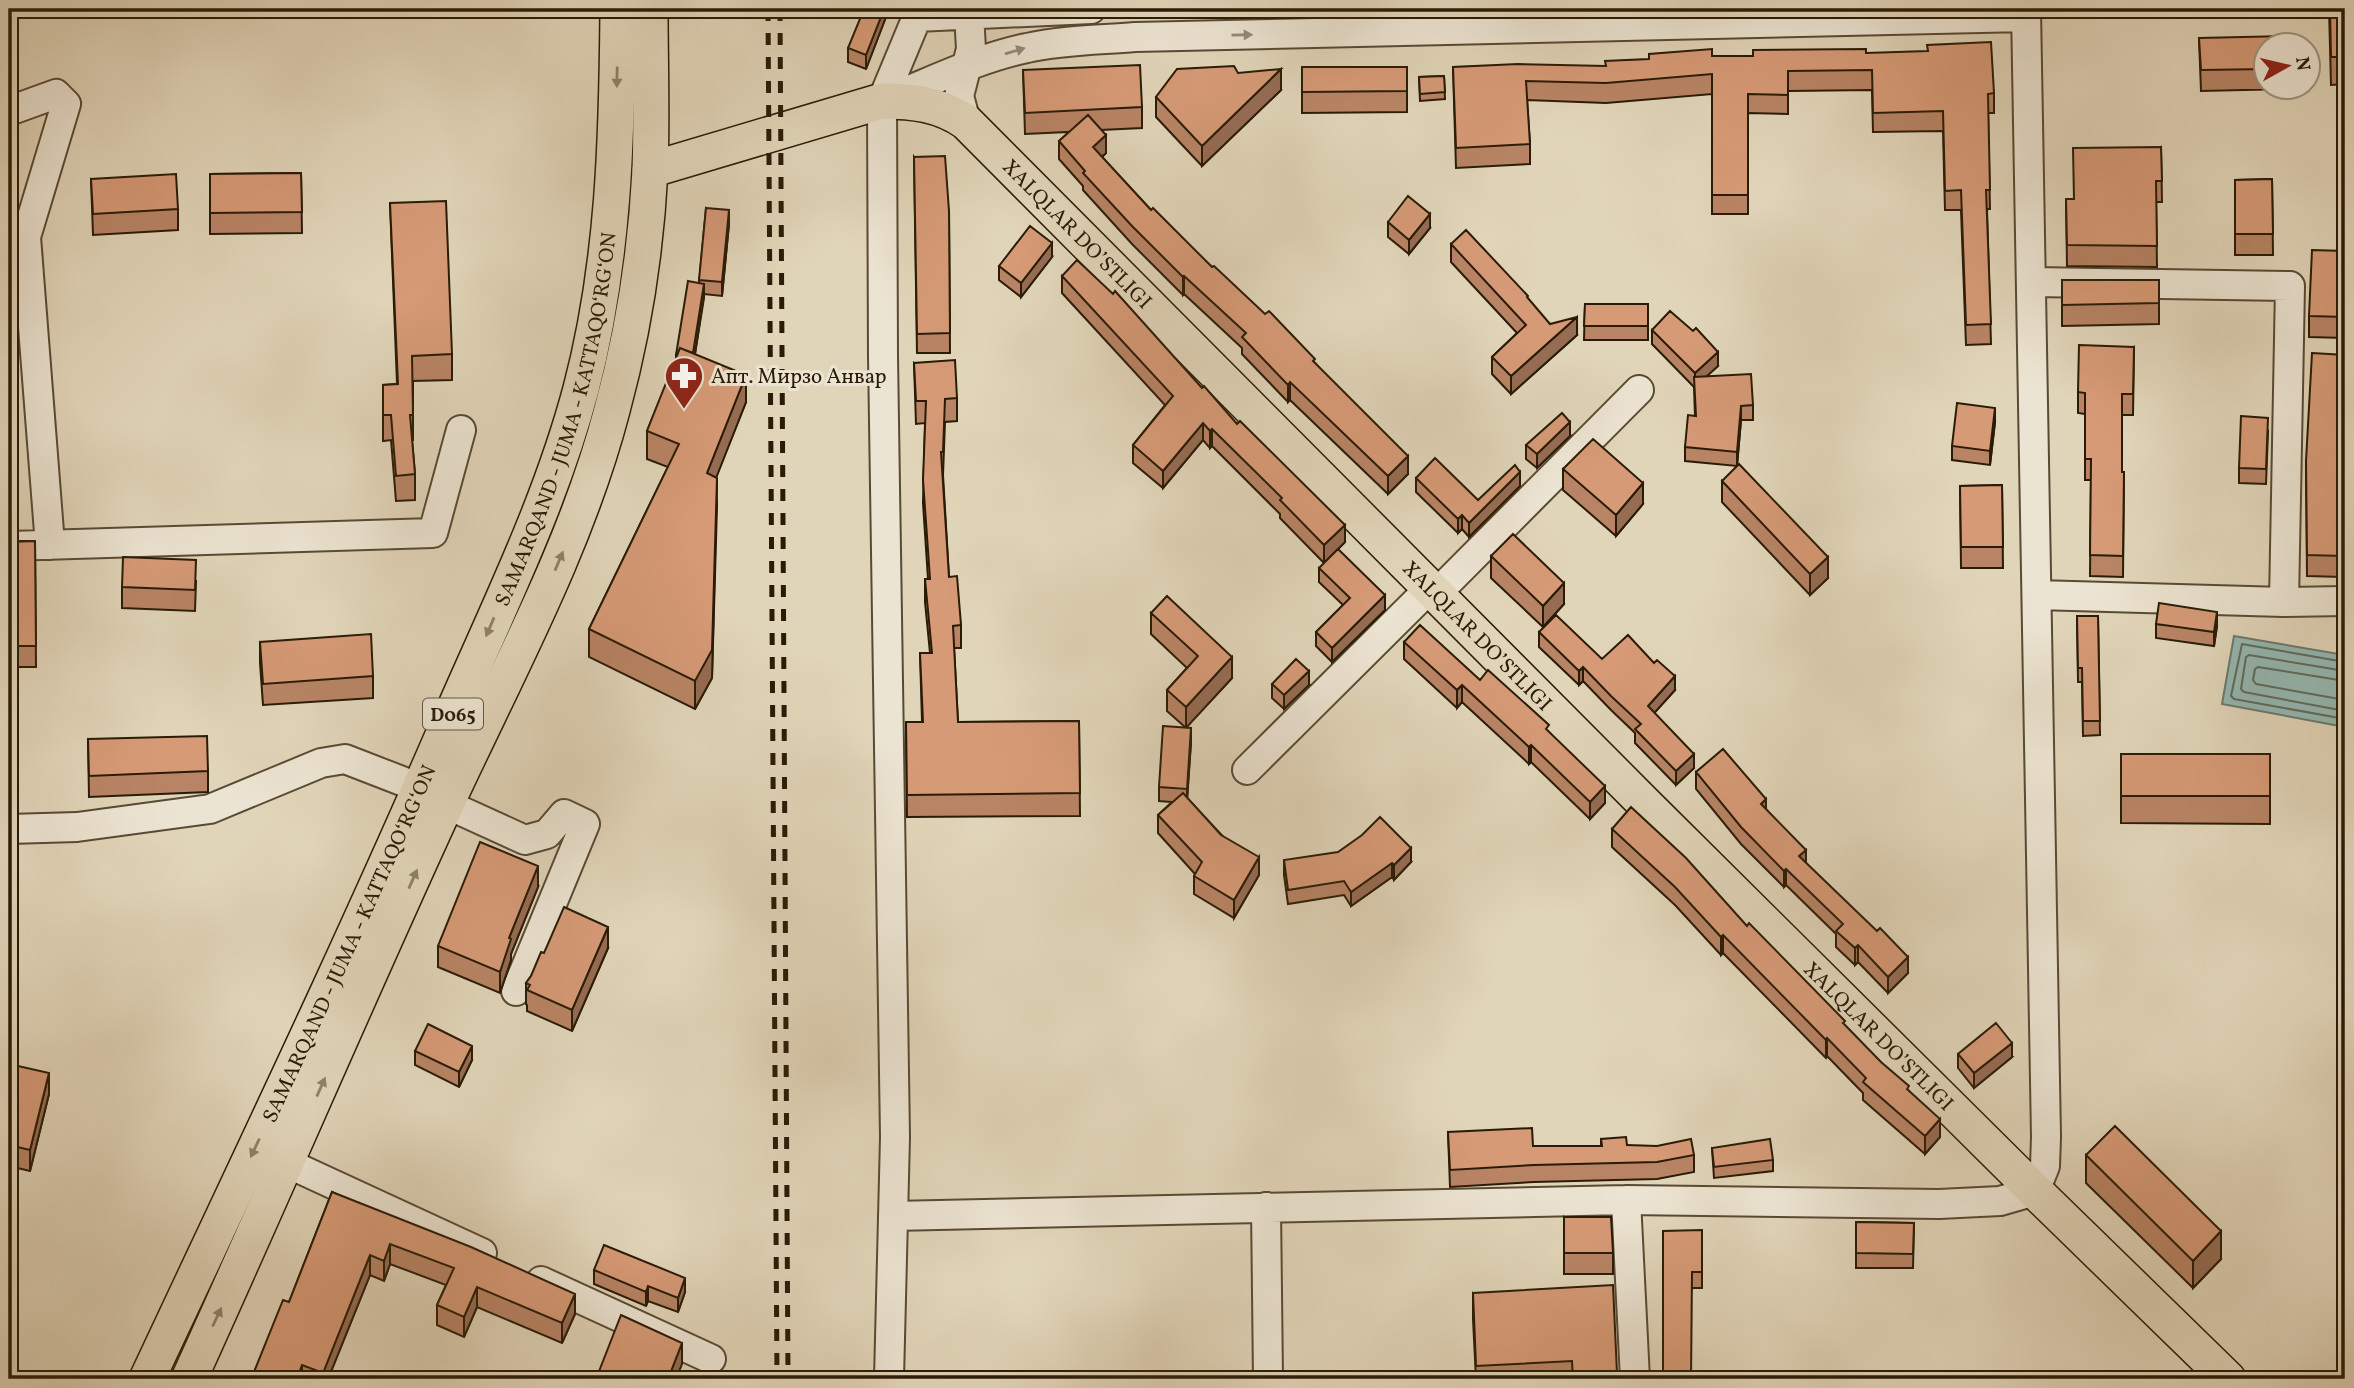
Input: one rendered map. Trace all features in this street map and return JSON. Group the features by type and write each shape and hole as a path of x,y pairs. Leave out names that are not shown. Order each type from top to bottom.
{"main road":[{"name":"SAMARQAND - JUMA - KATTAQO‘RG‘ON","path":"189,1379 287,1163 433,796 566,438 592,342 611,223 615,169 618,9"},
{"name":"SAMARQAND - JUMA - KATTAQO‘RG‘ON","path":"147,1379 215,1235 433,796 539,608 577,518 599,456 625,356 644,236 650,170 650,9"},
{"path":"650,170 882,101 944,105"},
{"name":"XALQLAR DO’STLIGI","path":"944,105 2035,1191 2228,1379"},
{"path":"215,1235 247,1251"}],"street":[{"path":"917,13 969,14 1091,9"},
{"path":"889,1379 895,1137 882,101 917,13"},
{"path":"917,13 944,105"},
{"path":"893,1216 1626,1200 1939,1204 2000,1200 2035,1191 2045,1166 2033,282 2026,13 1135,37 1064,42 1027,48 966,68 944,105"},
{"path":"944,105 960,96 971,49 969,14"},
{"path":"9,111 56,94 66,104 26,237 50,545"},
{"path":"2033,282 2290,286 2284,602"},
{"path":"1247,770 1639,390"},
{"path":"9,546 433,533 461,430"},
{"path":"2037,594 2284,602 2345,601"},
{"path":"9,829 77,827 210,809 321,763 345,760 433,796 526,840 547,834 564,814 585,824 516,991"},
{"path":"287,1163 711,1359"},
{"path":"1626,1200 1635,1379"},
{"path":"1266,1207 1268,1379"}],"water":[{"path":"2234,636 2345,655 2345,727 2222,704"}],"building":[{"path":"864,9 884,9 866,55 848,48"},
{"path":"2330,9 2345,9 2345,57 2331,57"},
{"path":"2252,37 2252,69 2201,70 2199,38"},
{"path":"1991,42 1994,93 1988,94 1990,190 1986,190 1991,324 1966,325 1961,190 1945,191 1943,111 1873,113 1872,70 1788,71 1788,95 1748,94 1748,195 1712,195 1712,74 1606,83 1526,81 1530,144 1456,148 1453,67 1518,64 1606,66 1605,61 1649,59 1649,54 1712,49 1712,56 1753,56 1753,50 1866,49 1866,53 1928,51 1927,45"},
{"path":"1140,65 1142,107 1025,113 1023,70"},
{"path":"1234,66 1238,73 1281,69 1202,146 1156,97 1177,69"},
{"path":"1302,67 1407,67 1407,91 1302,92"},
{"path":"1444,76 1445,92 1420,94 1419,77"},
{"path":"1088,115 1106,135 1093,147 1151,210 1153,208 1212,267 1265,314 1269,311 1315,359 1313,361 1408,456 1388,476 1290,382 1288,385 1242,337 1246,333 1183,277 1083,173 1085,171 1059,141"},
{"path":"2161,147 2162,181 2156,181 2157,246 2067,245 2066,199 2074,199 2073,148"},
{"path":"945,156 949,211 950,333 917,334 914,157"},
{"path":"301,173 302,212 210,213 210,174"},
{"path":"176,174 178,209 93,214 91,179"},
{"path":"2272,179 2273,234 2235,234 2235,180"},
{"path":"1408,196 1430,214 1409,240 1388,222"},
{"path":"446,201 452,354 412,356 413,415 410,415 415,474 396,476 391,415 383,415 383,385 398,384 390,203"},
{"path":"706,208 729,210 722,282 699,280"},
{"path":"1030,226 1052,243 1021,283 999,266"},
{"path":"1466,230 1528,296 1550,324 1577,317 1511,376 1492,357 1526,325 1451,244"},
{"path":"2312,250 2345,251 2345,317 2309,316"},
{"path":"1077,260 1113,294 1115,291 1237,424 1240,421 1345,525 1324,545 1280,500 1282,498 1203,423 1163,471 1133,445 1173,396 1062,276"},
{"path":"2062,280 2159,280 2159,303 2062,305"},
{"path":"688,281 704,284 693,353 680,348 676,355"},
{"path":"1585,304 1648,304 1648,326 1584,326"},
{"path":"1670,311 1693,331 1696,328 1718,352 1695,373 1652,330"},
{"path":"2079,345 2134,347 2133,394 2122,394 2123,556 2090,555 2091,459 2085,459 2085,393 2078,392"},
{"path":"680,348 746,375 707,473 717,478 712,650 695,681 589,629 679,444 647,431"},
{"path":"2312,353 2345,355 2341,480 2343,556 2307,555 2306,461"},
{"path":"955,360 957,398 945,399 941,452 949,577 957,576 961,625 953,626 958,722 1079,721 1080,793 907,795 906,722 923,722 920,653 932,653 925,579 930,579 923,480 926,401 916,401 914,363"},
{"path":"1751,374 1753,405 1741,406 1737,452 1685,447 1688,415 1696,416 1694,377"},
{"path":"1957,403 1995,408 1990,451 1952,446"},
{"path":"1562,413 1570,422 1537,454 1526,445"},
{"path":"2241,416 2268,418 2266,469 2239,468"},
{"path":"1593,439 1643,483 1616,515 1563,469"},
{"path":"1435,458 1478,500 1515,465 1520,472 1469,523 1462,515 1458,519 1416,478"},
{"path":"1739,464 1828,557 1810,574 1722,481"},
{"path":"2002,485 2003,547 1961,547 1960,486"},
{"path":"1513,534 1564,583 1543,606 1491,556"},
{"path":"35,541 36,646 9,646 9,542"},
{"path":"1338,549 1385,595 1332,648 1316,632 1350,598 1319,568"},
{"path":"123,557 196,560 195,590 122,587"},
{"path":"1167,596 1232,657 1186,707 1167,690 1198,656 1151,613"},
{"path":"2159,603 2217,612 2214,632 2156,624"},
{"path":"1556,615 1602,659 1628,635 1654,663 1657,660 1675,676 1648,706 1694,754 1676,771 1635,729 1641,724 1583,667 1579,671 1539,632"},
{"path":"2077,616 2098,616 2100,721 2083,721"},
{"path":"1420,625 1480,680 1488,670 1549,725 1546,729 1605,786 1590,802 1531,745 1529,747 1462,685 1457,690 1404,642"},
{"path":"371,634 373,676 263,684 260,642"},
{"path":"1296,659 1309,671 1284,695 1272,684"},
{"path":"1163,726 1191,728 1187,789 1159,787"},
{"path":"10,727 13,772 9,772"},
{"path":"207,736 208,771 89,776 88,739"},
{"path":"1723,749 1766,799 1761,804 1806,850 1799,856 1877,931 1880,928 1908,957 1888,977 1858,945 1855,948 1836,931 1843,924 1786,869 1784,871 1741,827 1696,772"},
{"path":"2121,754 2270,754 2270,796 2121,796"},
{"path":"1183,793 1221,835 1259,857 1234,900 1194,876 1202,862 1158,815"},
{"path":"1631,807 1686,858 1747,926 1749,923 1845,1021 1843,1023 1881,1062 1909,1086 1907,1089 1940,1119 1925,1136 1863,1082 1866,1078 1827,1038 1826,1040 1723,935 1721,937 1675,887 1612,829"},
{"path":"1380,817 1411,848 1394,865 1392,863 1351,892 1344,881 1288,890 1284,860 1338,852 1362,835"},
{"path":"480,842 538,866 509,938 511,939 500,972 438,946"},
{"path":"564,907 608,927 572,1010 527,990 530,985 526,983 541,952 544,953"},
{"path":"1996,1023 2012,1043 1974,1073 1958,1054"},
{"path":"428,1024 472,1046 459,1072 415,1051"},
{"path":"9,1064 49,1073 30,1150 9,1145"},
{"path":"2115,1126 2221,1231 2193,1261 2086,1155"},
{"path":"1532,1128 1533,1146 1602,1146 1601,1139 1626,1137 1627,1145 1657,1146 1691,1139 1694,1155 1657,1162 1450,1170 1448,1132"},
{"path":"1770,1139 1773,1160 1714,1167 1712,1148"},
{"path":"332,1192 471,1247 575,1294 562,1323 477,1287 464,1317 437,1305 454,1268 390,1244 384,1261 370,1255 323,1373 302,1365 297,1379 248,1379 251,1371 254,1372 283,1300 289,1302"},
{"path":"1564,1217 1611,1217 1613,1253 1564,1253"},
{"path":"1856,1222 1914,1223 1913,1254 1856,1253"},
{"path":"1702,1230 1702,1272 1692,1272 1691,1379 1663,1379 1663,1231"},
{"path":"604,1245 685,1278 678,1298 648,1286 646,1292 594,1270"},
{"path":"1613,1285 1619,1379 1573,1379 1572,1361 1476,1366 1473,1293"},
{"path":"621,1315 682,1343 668,1379 596,1379"}],"railway":[{"path":"768,9 777,1379"},
{"path":"780,9 788,1379"}],"place":[{"name":"Апт. Мирзо Анвар","path":"684,410"}]}
